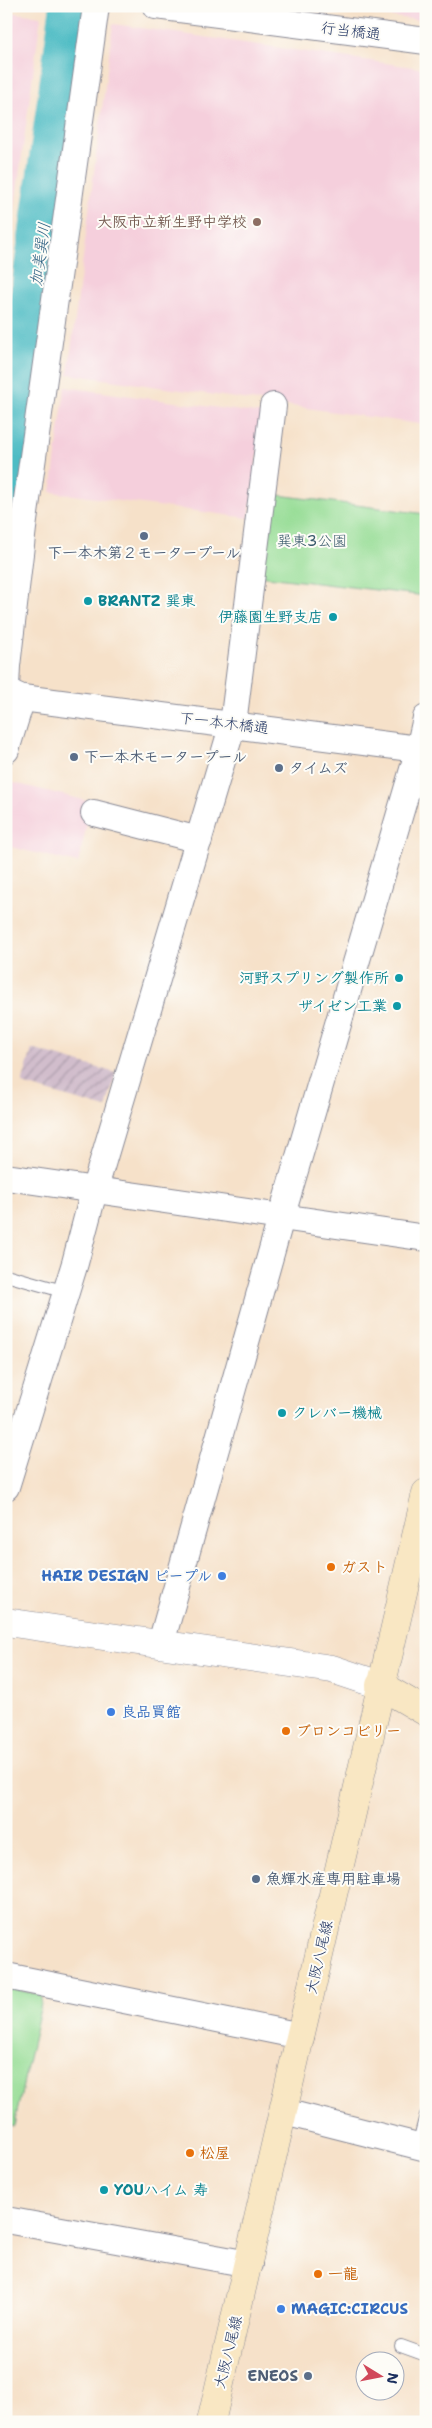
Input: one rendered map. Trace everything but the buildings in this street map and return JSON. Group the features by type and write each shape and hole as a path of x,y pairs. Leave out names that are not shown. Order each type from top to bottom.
{"main road":[{"name":"大阪八尾線","path":"211,2422 284,2112 380,1685 426,1493"},
{"path":"380,1685 426,1694"},
{"path":"380,1685 426,1712"}],"street":[{"path":"6,750 12,692 6,666 23,528 96,6"},
{"name":"行当橋通","path":"156,6 426,41"},
{"path":"6,1487 66,1292 94,1191 233,724 273,406"},
{"name":"下一本木橋通","path":"12,692 423,749"},
{"path":"161,1643 281,1218 423,749 426,718"},
{"path":"94,813 198,840"},
{"path":"6,1177 426,1238"},
{"path":"6,1622 332,1669 380,1685"},
{"path":"6,1976 301,2036"},
{"path":"284,2112 422,2147"},
{"path":"6,2220 249,2264"}],"lane":[{"path":"6,1275 66,1292"},
{"path":"422,2147 426,2115"},
{"path":"401,2346 426,2355"}],"shaded area":[{"path":"311,6 426,6 426,21"},
{"path":"6,12 41,16 6,271"},
{"name":"大阪市立新生野中学校","path":"113,24 426,69 426,425 68,374"},
{"path":"65,387 263,414 249,518 51,492"},
{"path":"10,782 92,802 78,863 6,846 6,798"},
{"path":"32,1049 116,1073 106,1108 22,1084"}],"green space":[{"name":"巽東3公園","path":"270,494 426,514 426,596 259,576"},
{"path":"6,1988 43,1995 14,2126 6,2125"}],"waterway":[{"name":"加美巽川","path":"6,501 74,6"}],"place":[{"name":"大阪市立新生野中学校","path":"257,222"},
{"name":"下一本木第２モータープール","path":"144,536"},
{"name":"BRANTZ 巽東","path":"88,601"},
{"name":"伊藤園生野支店","path":"333,617"},
{"name":"下一本木モータープール","path":"74,757"},
{"name":"タイムズ","path":"279,768"},
{"name":"河野スプリング製作所","path":"399,978"},
{"name":"ザイゼン工業","path":"397,1006"},
{"name":"クレバー機械","path":"282,1413"},
{"name":"ガスト","path":"331,1567"},
{"name":"HAIR DESIGN ピープル","path":"222,1576"},
{"name":"良品買館","path":"111,1712"},
{"name":"ブロンコビリー","path":"286,1731"},
{"name":"魚輝水産専用駐車場","path":"256,1879"},
{"name":"松屋","path":"190,2153"},
{"name":"YOUハイム 寿","path":"104,2190"},
{"name":"一龍","path":"318,2274"},
{"name":"MAGIC:CIRCUS","path":"281,2309"},
{"name":"ENEOS","path":"308,2376"}]}
